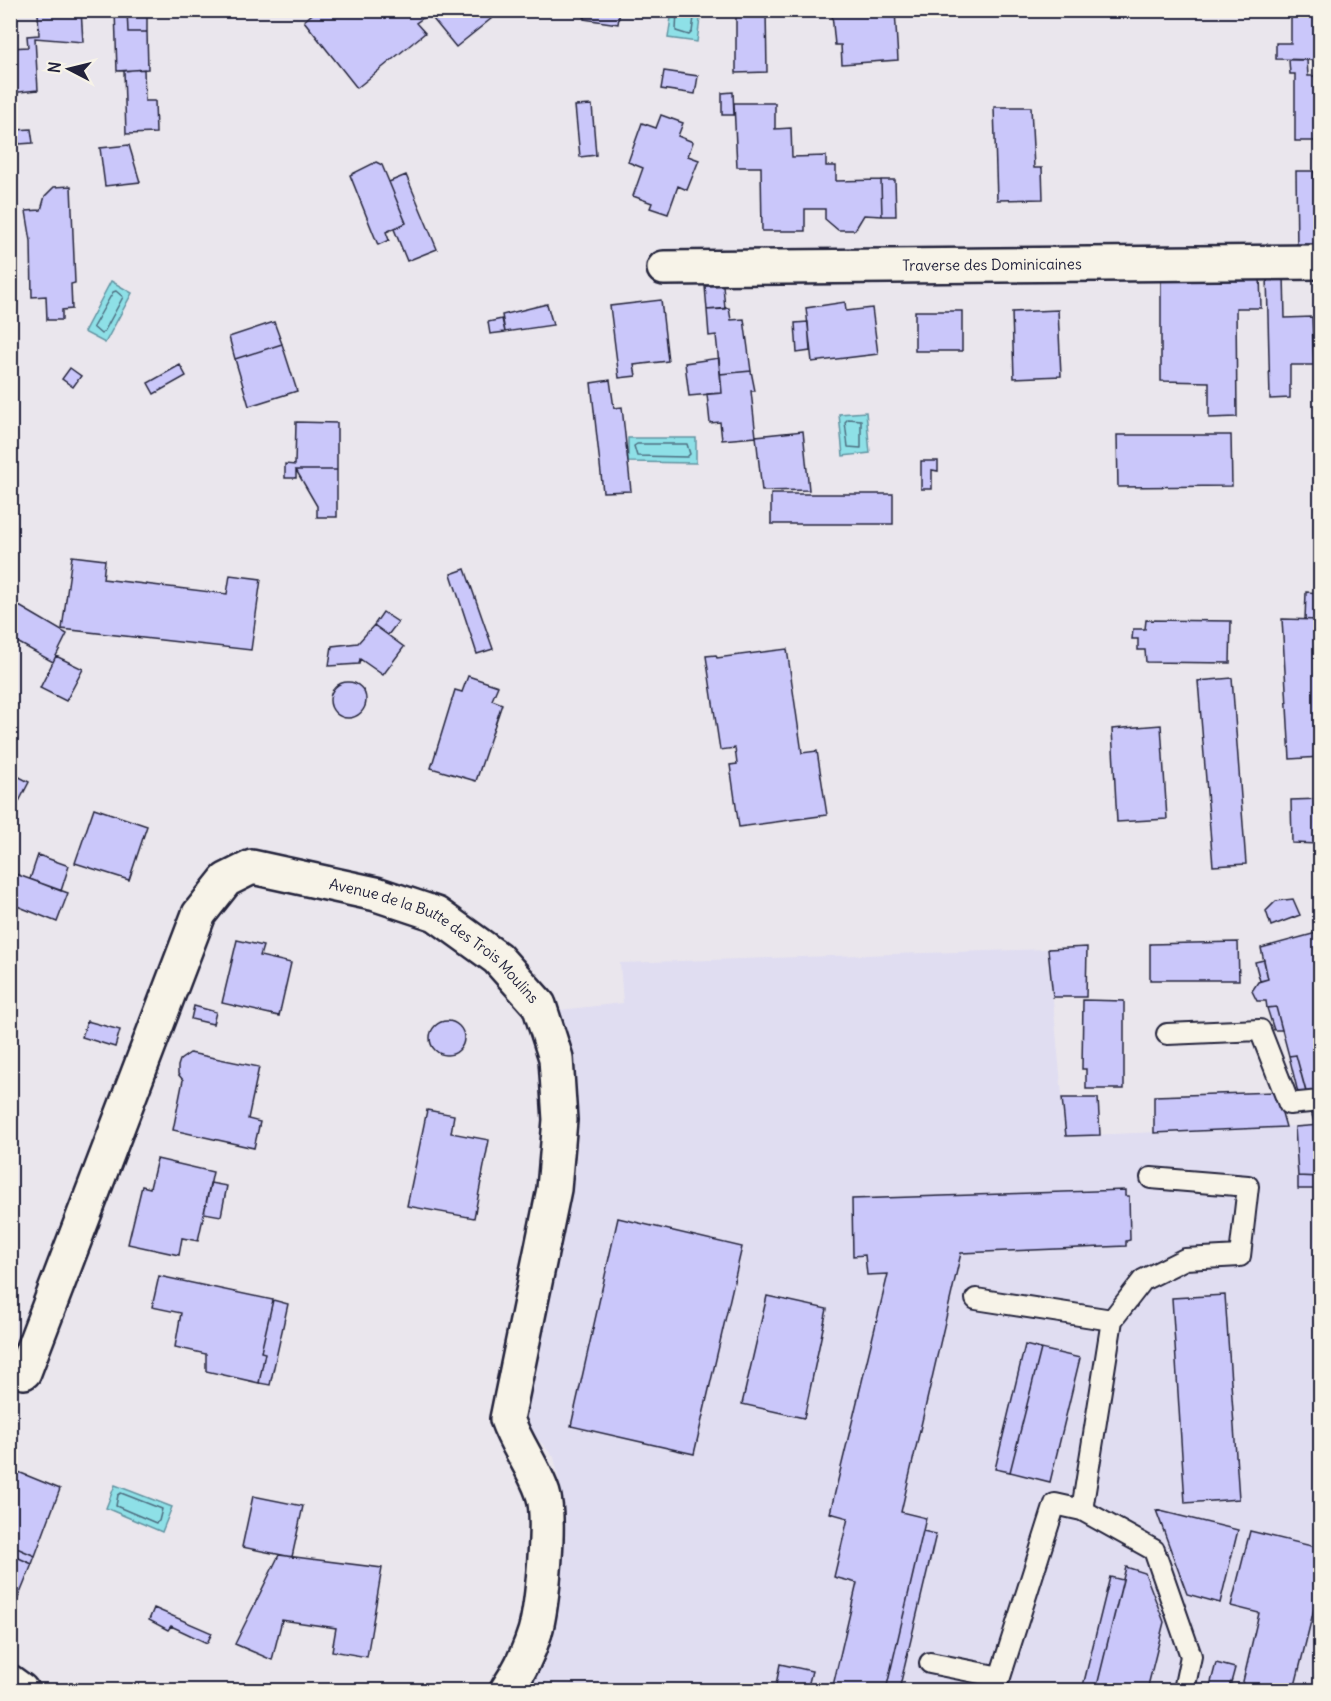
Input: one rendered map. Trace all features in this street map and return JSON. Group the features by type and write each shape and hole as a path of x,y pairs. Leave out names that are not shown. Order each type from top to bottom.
{"street":[{"name":"Traverse des Dominicaines","path":"664,268 1320,262"},
{"name":"Avenue de la Butte des Trois Moulins","path":"24,1372 199,914 226,880 252,867 376,894 436,914 497,958 539,1005 556,1058 560,1120 554,1189 507,1419 512,1433 528,1458 544,1497 547,1535 535,1632 507,1690"},
{"path":"10,1682 21,1690"}],"lane":[{"path":"1167,1034 1260,1030 1289,1104 1320,1101"},
{"path":"1082,1510 1112,1320 1143,1280 1185,1258 1240,1256 1248,1186 1151,1178"},
{"path":"976,1299 1112,1320"},
{"path":"930,1662 1000,1677 1055,1504 1082,1510 1154,1551 1191,1656 1184,1690"}],"shaded area":[{"path":"1048,949 1066,1136 1320,1125 1320,1690 525,1690 561,1532 560,1485 554,1457 524,1424 524,1399 575,1175 579,1126 576,1074 560,1010 623,1003 620,963"}],"water":[{"path":"672,11 701,11 697,42 668,38"},
{"path":"111,281 132,293 105,343 84,332"},
{"path":"866,412 870,453 843,456 839,414"},
{"path":"628,438 696,438 696,463 628,462"},
{"path":"115,1485 172,1507 162,1532 106,1508"}],"building":[{"path":"81,10 83,42 35,38 38,90 10,93 10,48 28,47 27,36 39,35 38,12"},
{"path":"115,10 127,10 128,32 147,32 148,69 117,71"},
{"path":"127,10 147,10 147,32 128,32"},
{"path":"317,10 502,10 456,47 429,14 416,23 425,33 357,88 304,21"},
{"path":"585,10 620,10 618,24 584,19"},
{"path":"736,10 766,10 767,72 736,73"},
{"path":"841,10 895,10 898,60 842,64 841,45 835,45 832,14 841,14"},
{"path":"1291,10 1320,10 1320,60 1276,59 1276,43 1291,43"},
{"path":"1289,60 1307,60 1308,76 1320,76 1320,141 1295,141 1295,74 1290,74"},
{"path":"144,69 145,101 155,101 156,133 126,134 124,71"},
{"path":"664,71 698,76 695,94 661,89"},
{"path":"733,92 734,115 722,115 722,93"},
{"path":"734,103 775,103 775,129 791,128 792,157 826,156 826,166 836,166 836,181 881,180 882,216 864,215 855,230 838,230 825,219 825,209 805,209 805,231 762,231 761,167 737,167"},
{"path":"592,105 596,155 580,157 575,106"},
{"path":"994,107 1031,107 1034,168 1042,168 1043,199 997,200"},
{"path":"661,115 683,123 678,136 693,142 688,156 699,160 687,190 678,186 668,214 650,208 652,203 633,196 643,168 628,162 642,123 656,128"},
{"path":"31,129 33,143 19,144 16,130"},
{"path":"129,145 140,182 105,186 100,148"},
{"path":"376,162 382,165 406,223 386,232 389,240 378,245 350,175"},
{"path":"1296,171 1314,171 1315,252 1297,252"},
{"path":"406,175 437,249 407,261 394,229 406,223 389,182"},
{"path":"881,180 895,180 896,216 882,216"},
{"path":"71,186 75,283 71,284 72,309 62,310 62,320 47,320 46,296 32,297 31,241 26,211 41,210 45,196 54,187"},
{"path":"1161,275 1260,275 1261,308 1236,308 1237,417 1209,418 1209,382 1161,381"},
{"path":"1267,275 1284,275 1285,318 1312,317 1314,365 1290,365 1290,398 1270,399"},
{"path":"723,285 725,309 707,310 705,286"},
{"path":"661,300 668,361 634,365 636,376 619,378 610,306"},
{"path":"845,302 846,311 872,308 878,354 812,362 806,308"},
{"path":"547,304 553,325 505,332 502,315"},
{"path":"729,308 731,320 744,319 751,371 720,374 716,335 709,336 707,310"},
{"path":"1058,310 1061,376 1014,378 1012,312"},
{"path":"915,311 962,311 962,351 915,351"},
{"path":"502,319 505,332 490,334 488,322"},
{"path":"274,322 282,344 235,359 229,337"},
{"path":"808,322 810,351 797,353 795,323"},
{"path":"282,344 297,391 249,406 235,359"},
{"path":"719,358 722,393 689,396 685,363"},
{"path":"180,365 186,376 154,394 148,383"},
{"path":"70,368 81,376 73,387 62,379"},
{"path":"751,371 755,391 751,391 756,437 722,440 720,422 710,423 707,394 722,393 720,374"},
{"path":"610,380 614,408 622,407 631,491 603,492 591,383"},
{"path":"296,422 337,423 337,470 296,470 296,478 285,478 285,464 295,465"},
{"path":"803,431 809,490 762,491 756,436"},
{"path":"1117,435 1231,435 1232,486 1118,487"},
{"path":"921,461 938,461 938,471 932,470 932,489 921,489"},
{"path":"296,470 337,470 337,517 317,517 317,506"},
{"path":"771,494 893,494 893,524 771,524"},
{"path":"72,556 105,560 103,579 227,594 230,575 261,579 251,650 62,629"},
{"path":"465,569 493,649 477,654 451,574"},
{"path":"1306,592 1320,593 1320,620 1305,620"},
{"path":"14,603 67,634 53,662 10,638 10,610"},
{"path":"383,612 398,622 388,635 374,625"},
{"path":"1282,619 1320,620 1320,757 1290,759"},
{"path":"1146,620 1231,621 1230,663 1146,662 1145,650 1138,650 1138,639 1132,639 1133,629 1145,629"},
{"path":"374,625 404,647 383,675 360,659 359,664 329,666 332,646 358,643"},
{"path":"787,649 802,753 817,751 827,815 739,827 730,765 737,764 735,748 720,750 706,656 716,655 717,658"},
{"path":"56,656 83,669 66,701 40,688"},
{"path":"468,676 498,686 492,700 502,704 476,781 431,768 455,690 462,692"},
{"path":"1232,678 1246,864 1213,866 1198,681"},
{"path":"348,682 361,687 366,700 361,713 348,718 335,713 330,700 335,687"},
{"path":"1161,725 1167,819 1117,822 1112,729"},
{"path":"10,772 29,782 10,819"},
{"path":"1320,799 1320,844 1292,843 1291,800"},
{"path":"94,808 147,826 129,880 75,863"},
{"path":"38,855 69,866 61,891 30,879"},
{"path":"10,872 68,893 57,922 12,904 17,891 10,889"},
{"path":"1293,899 1300,915 1271,926 1266,911 1276,901"},
{"path":"1320,932 1320,1125 1315,1126 1296,1055 1289,1056 1276,1007 1267,1008 1266,1001 1257,1001 1252,991 1258,982 1268,979 1261,948"},
{"path":"237,940 263,946 260,956 291,963 279,1016 222,1003"},
{"path":"1238,942 1239,980 1150,980 1150,944"},
{"path":"1087,947 1086,997 1053,997 1048,949"},
{"path":"1264,960 1268,979 1260,981 1255,962"},
{"path":"1083,1000 1124,1001 1124,1089 1086,1089 1086,1069 1082,1069"},
{"path":"194,1006 216,1012 213,1024 191,1019"},
{"path":"1276,1007 1282,1030 1274,1030 1267,1008"},
{"path":"87,1021 120,1030 115,1047 82,1037"},
{"path":"447,1021 459,1026 464,1038 459,1050 447,1055 435,1050 430,1038 435,1026"},
{"path":"190,1053 259,1067 248,1119 260,1122 254,1148 173,1130 183,1080 178,1074 178,1066 180,1060"},
{"path":"1296,1055 1307,1095 1299,1097 1289,1056"},
{"path":"1276,1092 1286,1127 1154,1133 1154,1096"},
{"path":"1062,1098 1098,1098 1100,1135 1066,1136"},
{"path":"427,1110 454,1115 451,1133 489,1140 474,1218 407,1206"},
{"path":"1320,1125 1320,1177 1298,1176 1295,1127"},
{"path":"157,1159 213,1172 198,1241 182,1238 179,1255 128,1244 142,1186 150,1188"},
{"path":"1298,1176 1320,1177 1320,1189 1298,1189"},
{"path":"210,1183 227,1186 221,1216 204,1213"},
{"path":"1125,1190 1125,1196 1129,1196 1130,1240 1126,1241 1126,1246 961,1253 901,1512 926,1518 886,1690 832,1690 857,1583 834,1577 848,1518 830,1513 888,1274 867,1275 865,1255 853,1256 852,1199"},
{"path":"618,1218 742,1247 694,1454 571,1426"},
{"path":"159,1276 273,1300 261,1352 265,1353 259,1383 206,1371 206,1354 175,1347 181,1313 152,1307"},
{"path":"1225,1295 1239,1499 1185,1503 1172,1298"},
{"path":"767,1296 827,1309 804,1418 742,1404"},
{"path":"273,1300 288,1304 270,1385 259,1383 265,1353 261,1352"},
{"path":"1025,1345 1041,1349 1010,1472 995,1469"},
{"path":"1041,1349 1080,1358 1050,1482 1010,1472"},
{"path":"15,1438 11,1469 10,1449"},
{"path":"11,1469 60,1489 35,1556 10,1545"},
{"path":"253,1496 303,1506 292,1557 242,1547"},
{"path":"1156,1510 1238,1530 1220,1603 1187,1594"},
{"path":"923,1531 936,1534 899,1690 886,1690"},
{"path":"1250,1531 1320,1548 1320,1602 1316,1601 1294,1690 1241,1690 1259,1613 1231,1606"},
{"path":"10,1545 35,1556 32,1564 12,1555 10,1559"},
{"path":"12,1555 32,1564 19,1596 10,1593"},
{"path":"279,1555 382,1568 367,1657 332,1651 336,1628 282,1620 272,1660 235,1644"},
{"path":"1126,1567 1145,1573 1164,1622 1147,1690 1096,1690"},
{"path":"1110,1577 1123,1580 1096,1690 1082,1690"},
{"path":"10,1593 19,1596 10,1616"},
{"path":"154,1608 212,1633 207,1643 171,1626 168,1630 149,1620"},
{"path":"1216,1663 1235,1668 1229,1690 1209,1690"},
{"path":"780,1664 812,1671 807,1690 775,1690"},
{"path":"739,1683 770,1690 737,1690"}]}
